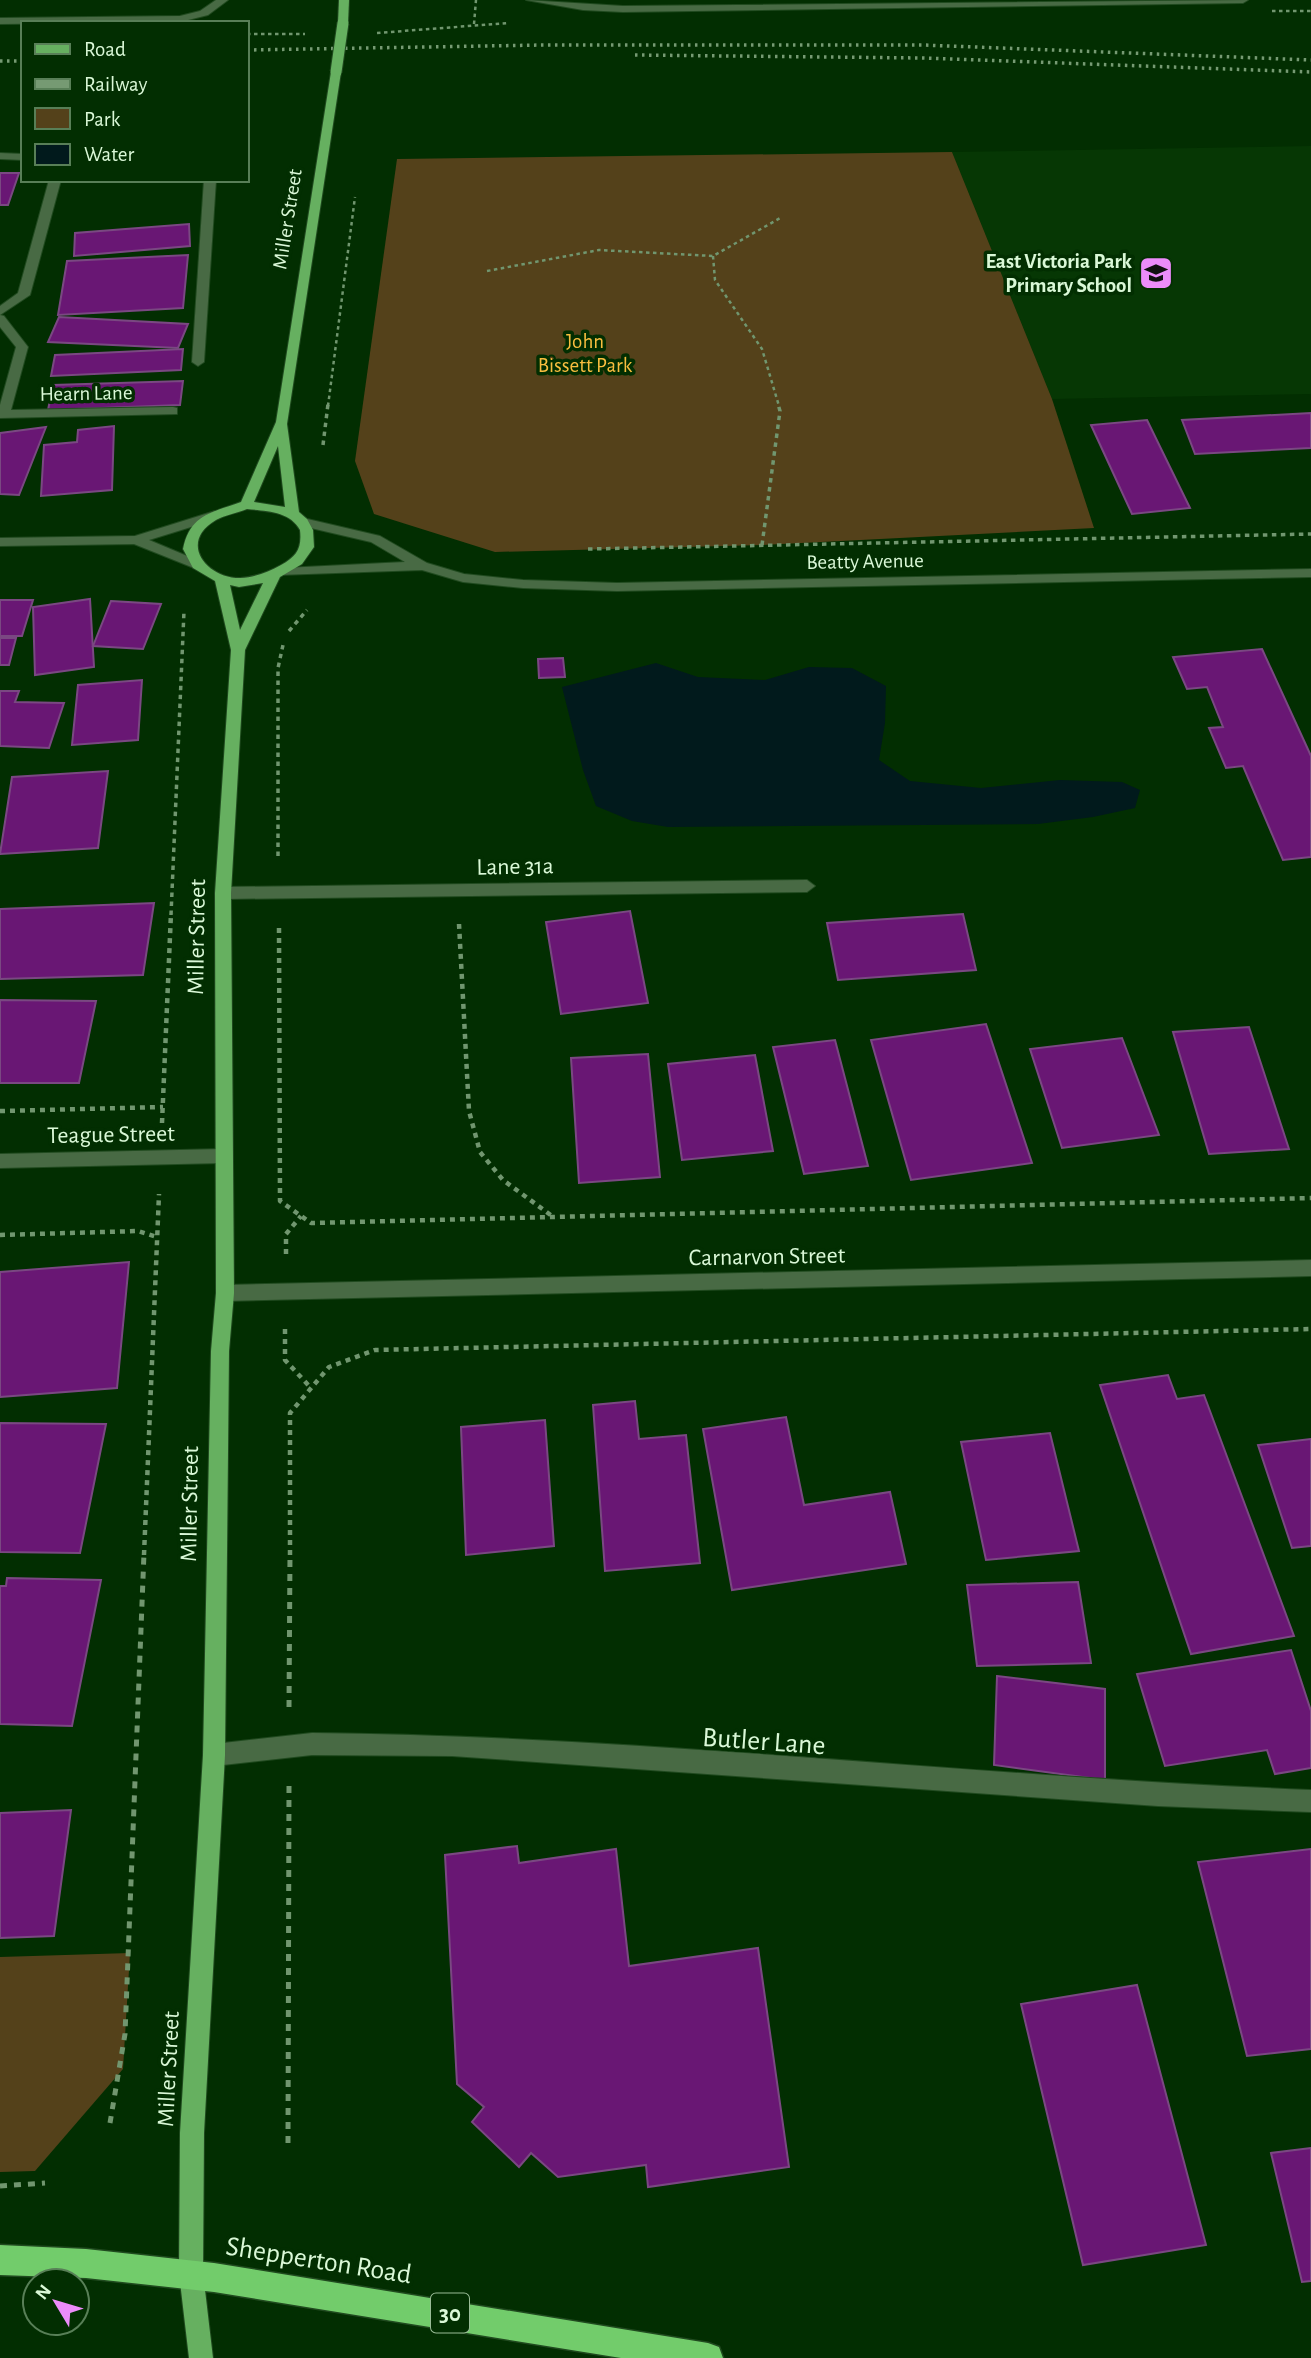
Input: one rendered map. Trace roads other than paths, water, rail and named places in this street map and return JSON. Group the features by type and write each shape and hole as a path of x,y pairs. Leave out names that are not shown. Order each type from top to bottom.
{"highway":[{"name":"Shepperton Road","path":"0,2260 37,2260 191,2273 407,2306 708,2358"}],"main road":[{"name":"Miller Street","path":"246,505 282,422 336,72 344,0"},
{"name":"Miller Street","path":"282,422 292,513"},
{"path":"246,505 276,507 292,513 303,522 308,534 308,546 299,560 279,573 243,582 222,580 205,573 194,564 188,552 190,539 199,526 215,514 246,505"},
{"name":"Miller Street","path":"238,650 279,573"},
{"name":"Miller Street","path":"201,2358 191,2273 192,2133 214,1755 220,1351 225,1293 223,893 238,650 222,580"}],"street":[{"path":"0,21 180,19 204,13 223,0"},
{"path":"531,0 623,9 1243,0"},
{"path":"0,156 21,157"},
{"path":"0,312 24,295 54,182"},
{"path":"198,362 209,182"},
{"path":"0,318 22,347 2,414"},
{"name":"Hearn Lane","path":"2,414 173,411"},
{"path":"0,542 136,540 215,514"},
{"name":"Beatty Avenue","path":"303,522 375,539 422,566 463,578 523,584 617,587 1311,573"},
{"path":"136,540 194,564"},
{"name":"Beatty Avenue","path":"279,573 422,566"},
{"name":"Lane 31a","path":"223,893 807,886"},
{"name":"Teague Street","path":"0,1161 223,1156"},
{"name":"Carnarvon Street","path":"225,1293 1311,1268"},
{"name":"Butler Lane","path":"214,1755 312,1744 452,1745 1158,1795 1311,1801"}],"water":[{"path":"656,663 698,677 765,680 809,667 852,668 886,686 885,723 879,760 910,781 981,788 1060,780 1122,782 1140,790 1135,808 1038,824 668,827 632,821 596,806 583,770 562,687"}],"railway":[{"path":"248,50 543,45 923,45 1311,60"},
{"path":"635,55 922,58 1311,72"},
{"path":"0,61 21,61"}],"place":[{"name":"East Victoria Park Primary School","path":"1156,273"}],"park label":[{"name":"John Bissett Park","path":"585,353"}]}
